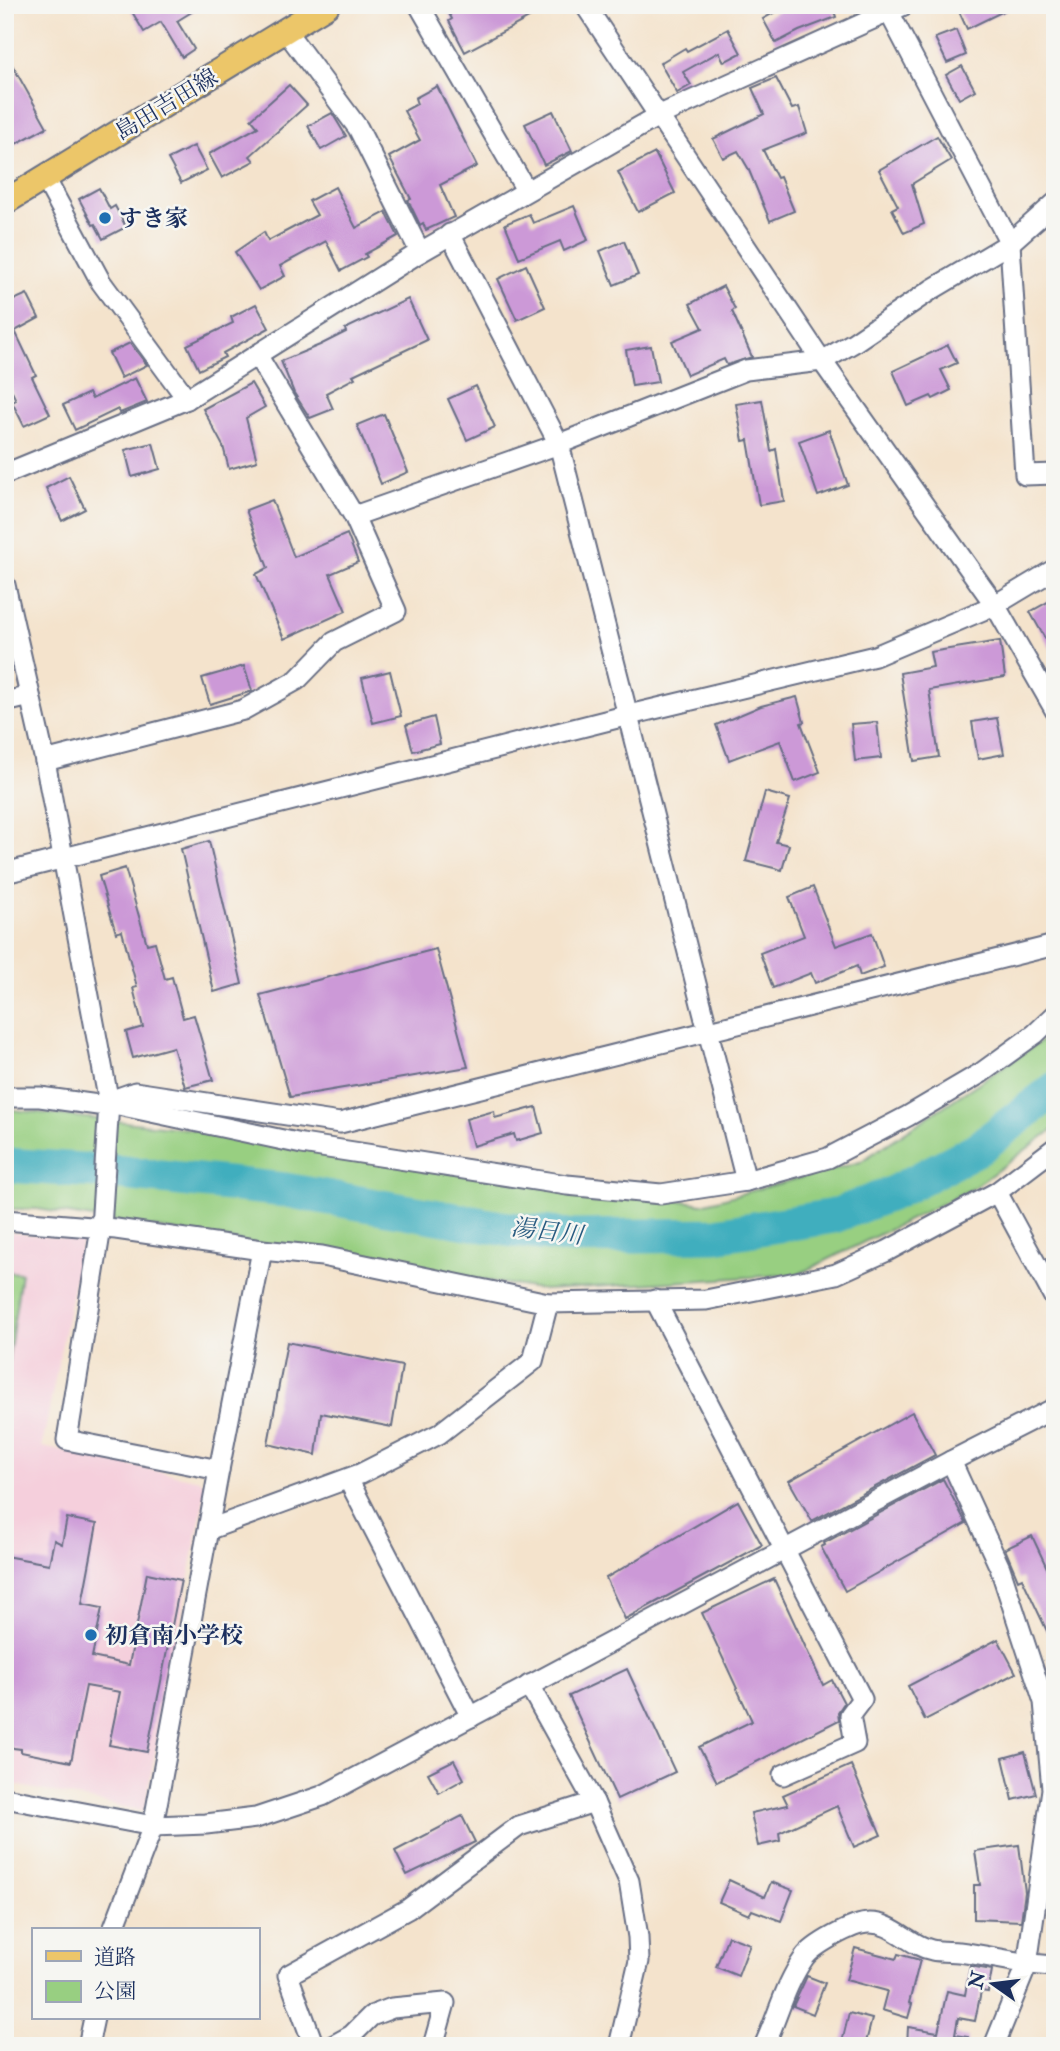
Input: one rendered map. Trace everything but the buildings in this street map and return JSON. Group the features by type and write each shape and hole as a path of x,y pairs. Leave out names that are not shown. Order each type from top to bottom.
{"main road":[{"name":"島田吉田線","path":"5,202 327,5"}],"street":[{"path":"419,5 526,190"},
{"path":"585,5 822,361 995,605 1055,710"},
{"path":"5,474 187,399 420,252 660,115 897,9 1010,243 1025,475 1055,474"},
{"path":"286,31 358,128 420,252"},
{"path":"45,178 101,282 187,399"},
{"path":"354,516 559,444 746,370 822,361 931,290 1010,243 1055,204"},
{"path":"450,234 559,444 747,1181"},
{"path":"45,761 243,710 297,680 334,642 396,611 354,516 257,355"},
{"path":"5,873 629,715 875,656 995,605 1055,569"},
{"path":"5,585 45,761 109,1109 101,1222 67,1440 219,1470"},
{"path":"5,702 30,696"},
{"path":"109,1109 135,1092 340,1124 1055,945"},
{"path":"5,1097 40,1097 98,1105 302,1144 567,1185 661,1194 747,1181 828,1158 908,1116 981,1073 1035,1034 1055,1015"},
{"path":"5,1220 101,1222 261,1250 322,1256 548,1303 706,1300 836,1274 887,1251 997,1192 1055,1148"},
{"path":"997,1192 1055,1299"},
{"path":"114,1928 153,1826 261,1250"},
{"path":"655,1300 862,1699 850,1715 855,1744 783,1775"},
{"path":"210,1529 348,1479 439,1434 534,1361 548,1303"},
{"path":"5,1798 153,1826 256,1818 322,1796 1055,1408"},
{"path":"951,1461 1000,1568 1044,1702 1052,1790 1027,1965 994,2046"},
{"path":"348,1479 471,1717"},
{"path":"529,1685 594,1802 629,1881 639,1961 618,2046"},
{"path":"314,2046 288,1975 408,1909 519,1826 594,1802"},
{"path":"764,2046 785,1990 805,1955 836,1934 869,1923 892,1929 922,1947 933,1950 1027,1965 1055,1966"},
{"path":"332,2046 352,2035 371,2016 392,2008 445,2003 433,2046"},
{"path":"88,2046 94,2020"}],"shaded area":[{"name":"初倉南小学校","path":"5,1232 82,1240 42,1447 200,1480 206,1487 144,1811 5,1783"}],"green space":[{"path":"1055,1032 1055,1128 972,1189 799,1274 545,1290 37,1209 5,1209 5,1109 281,1139 702,1204 860,1162"},
{"path":"5,1272 21,1273 5,1383"}],"waterway":[{"name":"湯日川","path":"5,1165 113,1172 285,1190 507,1229 574,1237 716,1235 834,1216 893,1193 979,1148 1055,1089"}],"place":[{"name":"すき家","path":"105,218"},
{"name":"初倉南小学校","path":"91,1635"}]}
